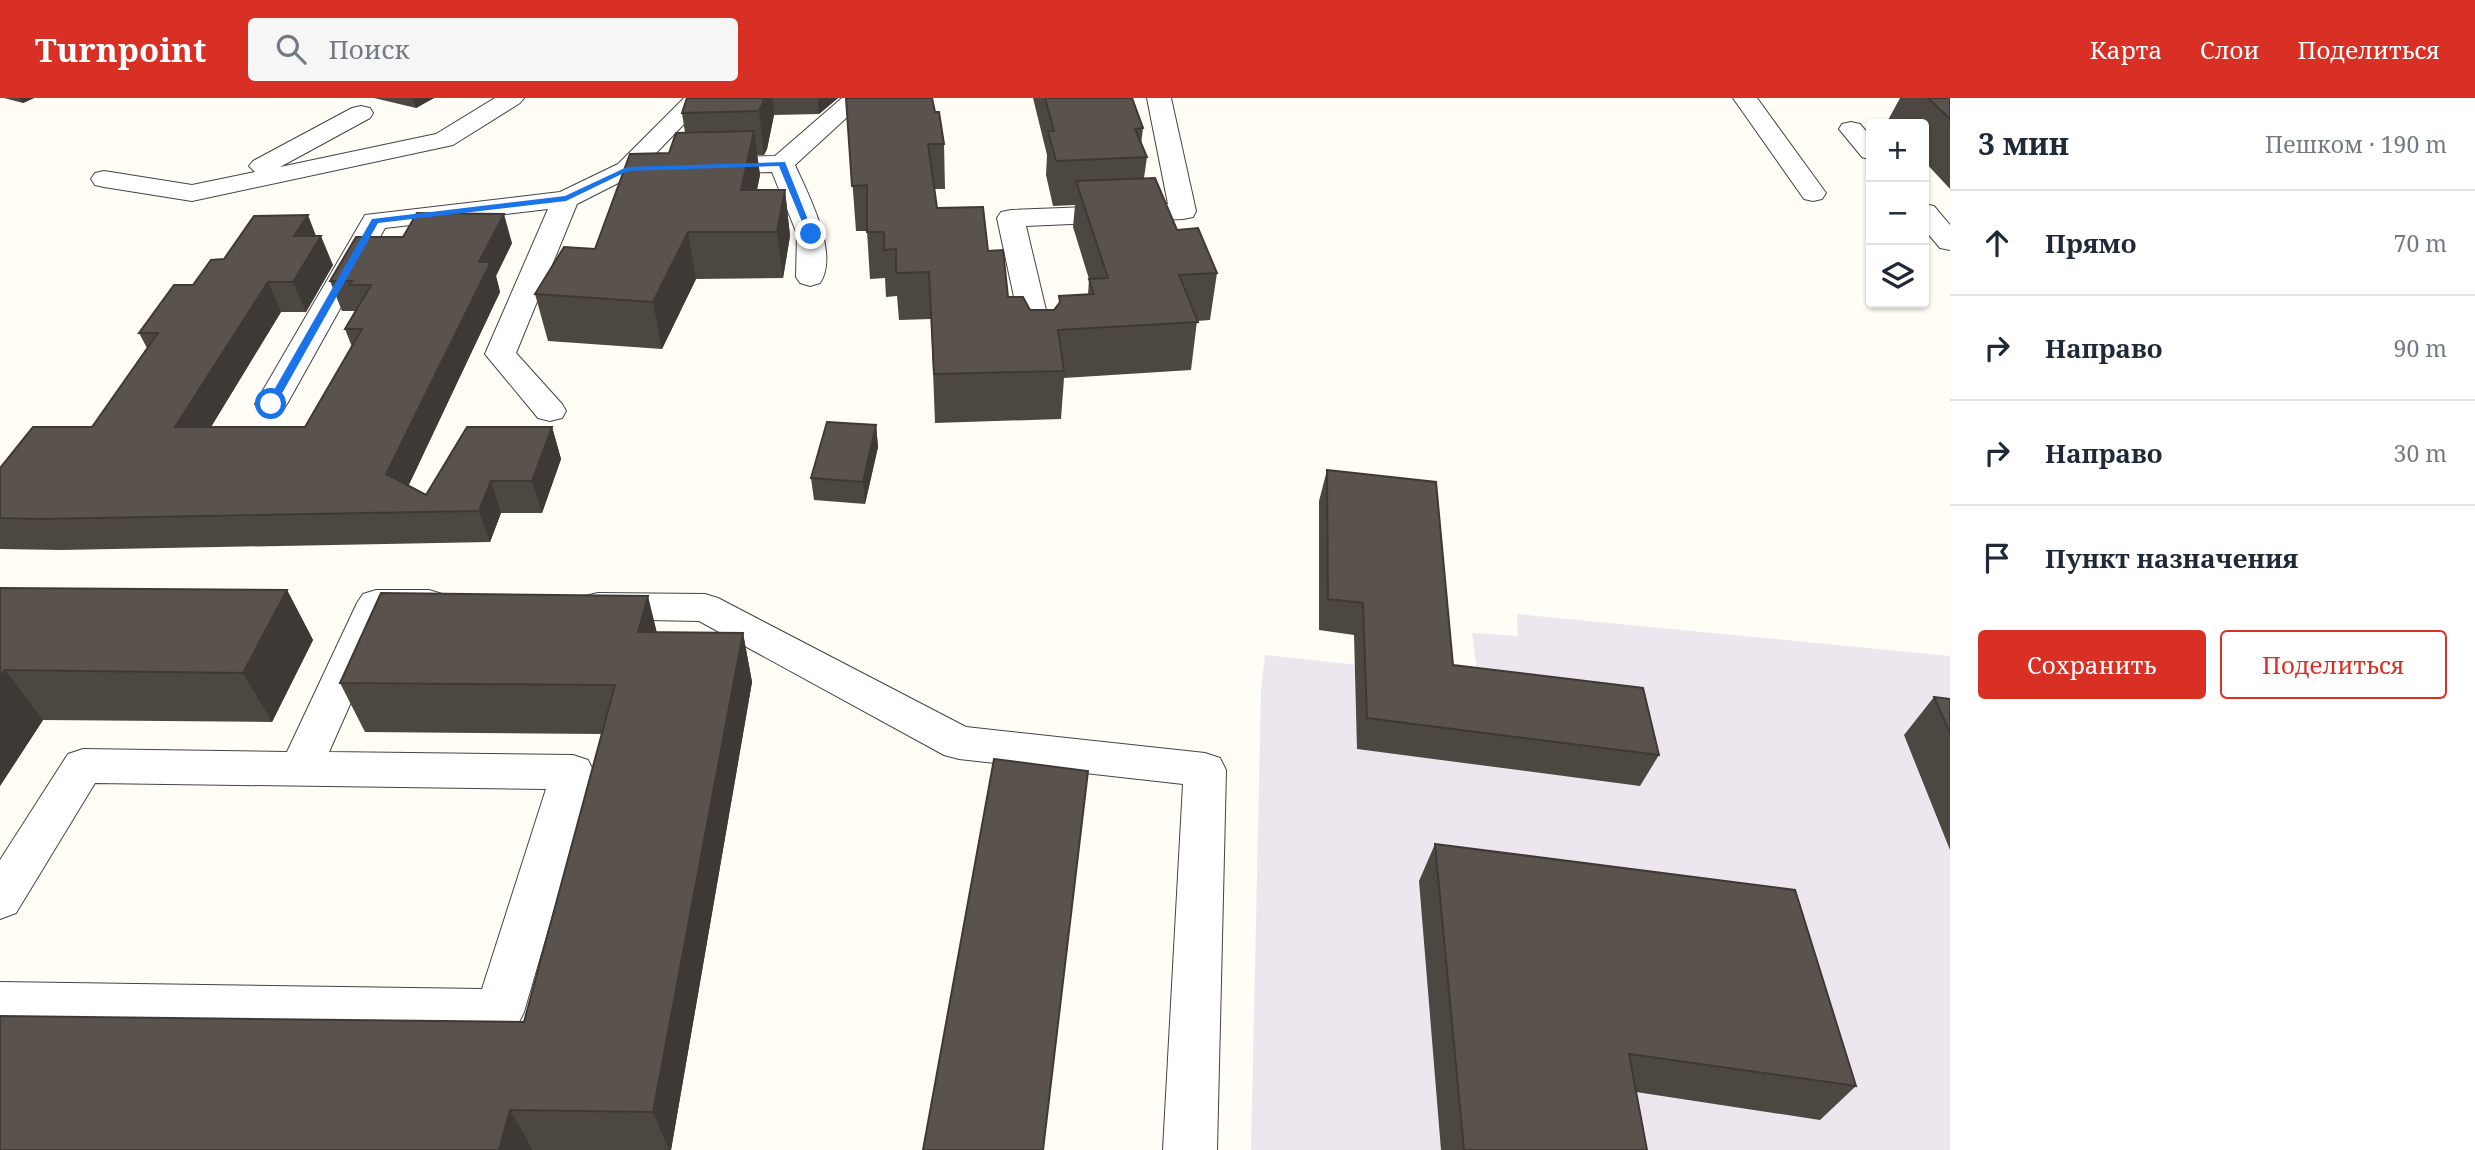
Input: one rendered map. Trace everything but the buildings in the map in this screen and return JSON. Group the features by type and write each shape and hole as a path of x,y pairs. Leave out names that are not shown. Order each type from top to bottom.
{"street":[{"path":"104,179 192,193 444,140 512,98"},
{"path":"271,404 375,221 566,199 627,169 697,98"},
{"path":"627,169 782,163 856,98"},
{"path":"1040,348 1011,218 1183,211 1159,98"},
{"path":"1745,98 1813,193"},
{"path":"226,186 360,113"},
{"path":"1851,129 1866,146"},
{"path":"782,163 811,234 810,277"},
{"path":"550,411 500,354 566,199"},
{"path":"1929,218 1950,242"},
{"path":"300,769 376,603 472,604"},
{"path":"554,606 705,608 959,743 1205,770 1190,1150"},
{"path":"0,899 83,766 573,772 499,1012 0,1005"}],"shaded area":[{"path":"1517,614 1950,656 1950,1150 1251,1150 1261,690 1265,655 1478,678 1472,633 1518,636"}],"route":[{"path":"271,404 375,221 566,199 627,169 782,163 811,234"}]}
